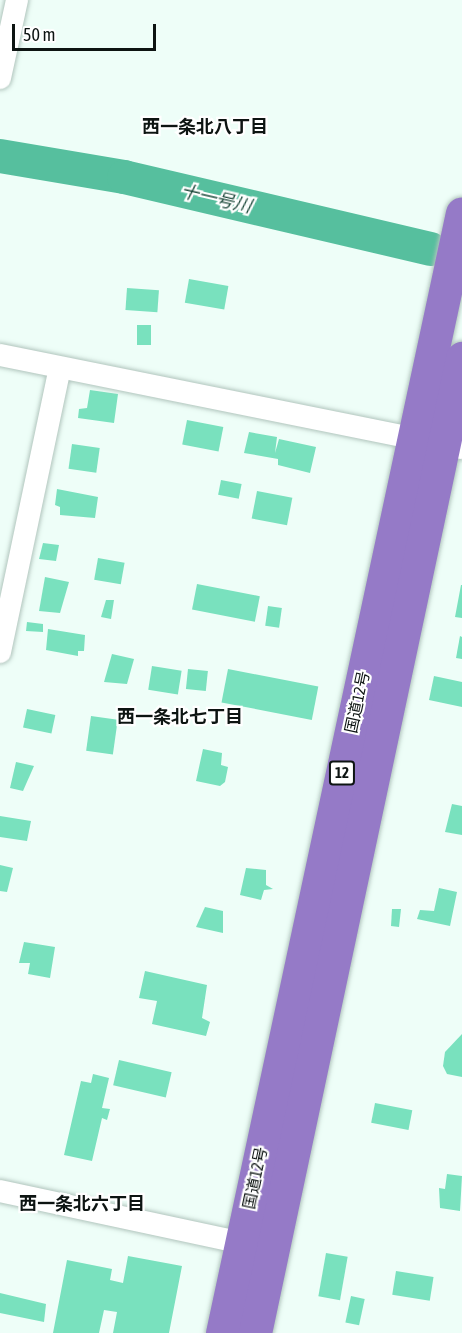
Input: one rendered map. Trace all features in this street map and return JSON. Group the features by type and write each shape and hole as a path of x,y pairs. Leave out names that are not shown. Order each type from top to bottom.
{"highway":[{"name":"国道12号","path":"255,1333 440,444 462,213"},
{"name":"国道12号","path":"222,1333 242,1243 462,358"}],"street":[{"path":"0,78 17,0"},
{"path":"0,355 440,444"},
{"path":"0,652 60,368"},
{"path":"0,1191 242,1243"}],"building":[{"path":"189,279 228,286 224,310 185,303"},
{"path":"127,288 159,290 157,312 125,310"},
{"path":"137,325 151,325 151,345 137,345"},
{"path":"90,390 118,394 114,423 78,418 79,409 87,408"},
{"path":"187,420 223,427 219,452 182,445"},
{"path":"249,432 277,437 275,453 279,439 316,447 310,473 278,465 278,459 244,453"},
{"path":"72,444 100,448 96,473 69,469"},
{"path":"221,480 242,484 239,499 218,495"},
{"path":"57,489 98,497 95,518 60,515 60,507 55,505"},
{"path":"257,491 292,498 287,525 252,518"},
{"path":"43,543 59,545 56,561 39,559"},
{"path":"98,558 125,563 121,584 94,580"},
{"path":"45,577 69,582 60,613 39,611"},
{"path":"197,584 260,596 255,622 192,610"},
{"path":"462,585 462,618 455,617"},
{"path":"106,600 114,600 111,619 101,617"},
{"path":"268,606 282,608 279,628 265,626"},
{"path":"27,622 43,624 43,632 26,631"},
{"path":"48,629 85,635 84,651 78,651 78,656 46,650"},
{"path":"460,636 462,637 462,659 456,658"},
{"path":"112,654 134,659 127,684 104,682"},
{"path":"152,666 182,671 178,694 148,690"},
{"path":"188,669 208,671 206,691 186,689"},
{"path":"228,669 318,687 312,720 222,702"},
{"path":"434,676 462,682 462,707 429,700"},
{"path":"27,709 55,715 51,734 23,728"},
{"path":"91,716 118,720 113,754 86,751"},
{"path":"203,749 222,753 221,765 228,767 225,782 220,786 196,781"},
{"path":"16,762 34,766 23,791 10,788"},
{"path":"452,804 462,806 462,835 445,832"},
{"path":"0,816 31,821 27,841 0,837"},
{"path":"0,865 13,868 7,892 0,891"},
{"path":"246,868 266,870 266,885 273,889 264,890 261,900 240,895"},
{"path":"439,888 457,892 450,926 417,919 420,910 434,911"},
{"path":"205,907 223,911 223,933 196,927"},
{"path":"392,909 401,909 399,927 391,926"},
{"path":"24,942 55,947 50,978 28,974 30,963 19,963"},
{"path":"145,971 207,985 202,1018 210,1022 206,1036 152,1024 157,1001 139,998"},
{"path":"462,1034 462,1077 447,1074 443,1066 445,1052"},
{"path":"119,1060 172,1072 166,1097 113,1085"},
{"path":"93,1074 109,1078 102,1108 110,1109 107,1120 102,1118 92,1161 64,1155 81,1081 91,1083"},
{"path":"375,1103 412,1110 408,1130 371,1123"},
{"path":"447,1174 462,1176 460,1211 440,1208 439,1188 445,1189"},
{"path":"326,1253 348,1257 340,1300 318,1296"},
{"path":"128,1256 182,1266 169,1333 113,1333 117,1312 104,1310 99,1333 53,1333 67,1260 112,1269 110,1280 123,1283"},
{"path":"396,1271 434,1277 430,1301 392,1295"},
{"path":"0,1293 46,1304 44,1322 0,1313"},
{"path":"351,1296 365,1299 359,1325 345,1322"}],"waterway":[{"name":"十一号川","path":"0,156 124,177 431,249"}],"district":[{"name":"西一条北八丁目","path":"205,127"},
{"name":"西一条北七丁目","path":"180,717"},
{"name":"西一条北六丁目","path":"82,1204"}]}
